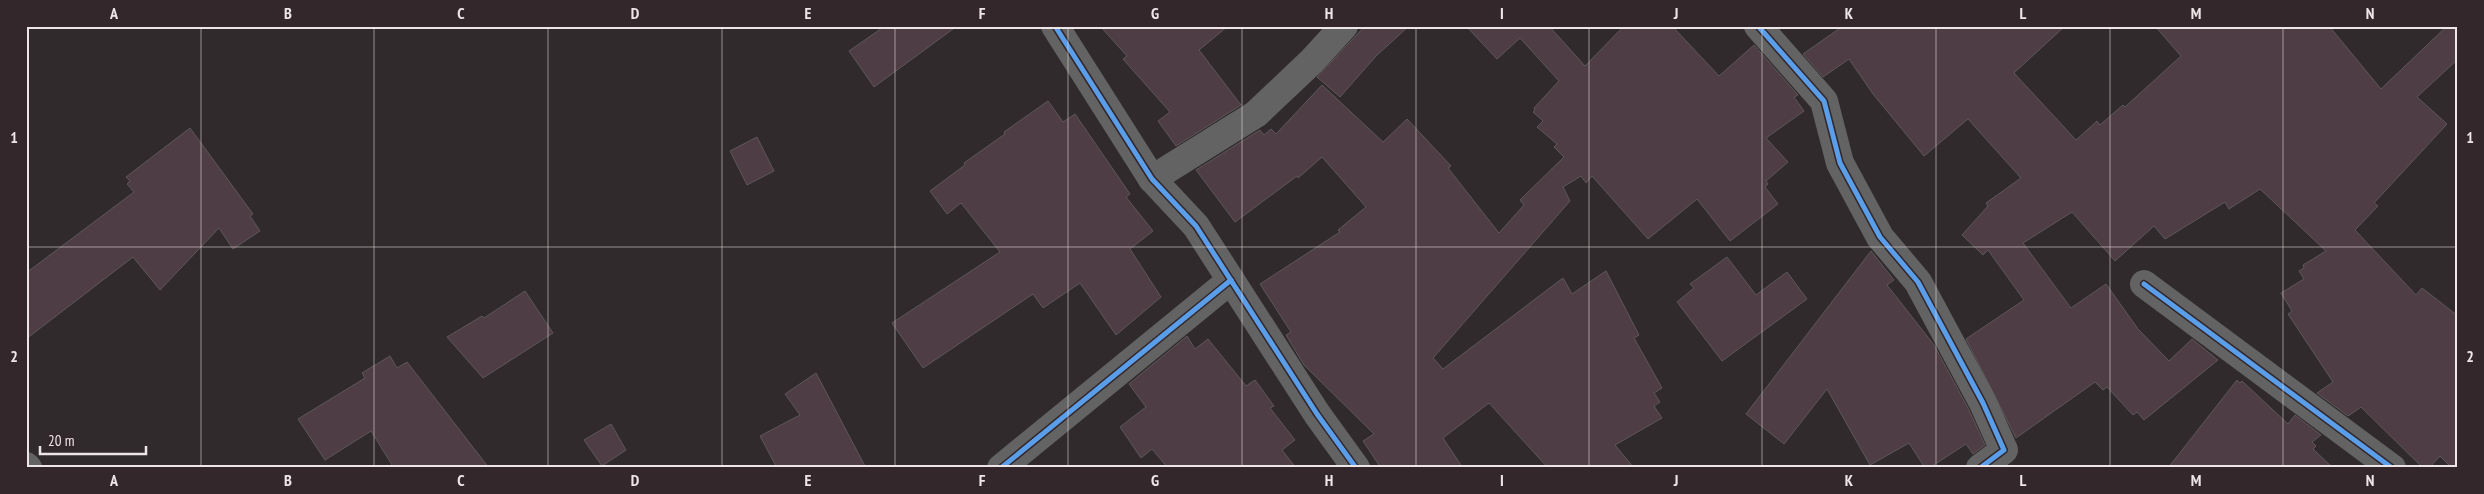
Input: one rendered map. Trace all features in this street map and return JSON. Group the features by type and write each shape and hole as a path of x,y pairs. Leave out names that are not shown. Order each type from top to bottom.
{"street":[{"path":"1055,26 1152,179 1196,226 1317,414 1356,468"},
{"path":"1152,179 1256,114 1312,61 1344,26"},
{"path":"1758,26 1824,101 1840,163 1880,237 1918,282 1983,403 2004,450 1980,468"},
{"path":"1001,468 1231,280"},
{"path":"2144,284 2392,468"}],"building":[{"path":"885,26 957,26 874,87 849,51"},
{"path":"1100,26 1228,26 1199,50 1241,105 1176,146 1158,121 1170,112 1123,59 1127,56"},
{"path":"1365,26 1409,26 1377,55 1340,97 1317,77"},
{"path":"1466,26 1549,26 1585,66 1624,26 1672,26 1719,76 1754,45 1798,95 1794,97 1804,111 1766,138 1788,162 1766,181 1768,184 1765,187 1778,204 1730,241 1697,199 1648,239 1592,176 1586,183 1581,176 1563,187 1570,201 1433,358 1443,369 1563,278 1572,294 1606,271 1639,335 1634,338 1662,388 1654,393 1660,402 1654,406 1662,418 1615,445 1634,468 1548,468 1489,403 1443,438 1463,468 1381,468 1363,441 1374,434 1304,365 1286,335 1291,332 1260,284 1340,232 1338,230 1366,207 1322,157 1298,178 1297,176 1235,222 1196,170 1260,130 1264,135 1271,129 1276,134 1322,85 1383,142 1407,119 1451,166 1448,168 1499,233 1524,205 1520,200 1564,157 1554,147 1557,144 1537,127 1543,121 1533,112 1534,108 1559,81 1520,38 1497,59"},
{"path":"1843,26 2065,26 2014,73 2076,140 2097,121 2100,125 2123,105 2125,107 2181,56 2155,26 2329,26 2381,89 2447,26 2458,26 2458,59 2417,97 2447,124 2374,203 2378,206 2355,230 2416,295 2422,288 2458,316 2458,468 2452,468 2440,456 2429,468 2423,468 2361,407 2348,416 2317,393 2333,382 2288,314 2292,311 2281,293 2304,279 2299,271 2304,268 2303,265 2326,251 2260,189 2229,209 2225,202 2165,239 2154,226 2115,261 2072,212 2023,243 2071,308 2106,284 2138,329 2169,361 2192,339 2218,360 2144,420 2137,412 2133,415 2107,387 2103,390 2095,382 2016,438 1966,339 2024,300 1988,250 1983,255 1962,235 1988,206 1986,203 2021,178 1968,119 1924,156 1873,94 1849,59 1823,77 1803,54"},
{"path":"1048,101 1063,122 1075,114 1130,194 1126,197 1153,231 1130,249 1161,297 1116,335 1080,283 1043,308 1033,294 923,368 892,323 1000,252 961,203 947,214 930,191 965,165 964,163 1005,134 1004,132"},
{"path":"190,128 253,214 250,216 260,231 233,249 219,228 160,290 133,257 26,339 26,273 134,192 127,184 130,181 126,177"},
{"path":"757,137 774,171 747,185 730,151"},
{"path":"1871,251 1894,280 1887,285 1934,345 1969,410 1985,445 1973,454 1966,444 1929,468 1925,468 1909,443 1870,465 1827,389 1784,444 1746,414"},
{"path":"1727,257 1756,295 1787,272 1807,299 1722,361 1677,302 1694,288 1690,284"},
{"path":"525,291 553,333 483,378 447,337 482,316 484,318"},
{"path":"1187,336 1195,349 1208,339 1246,386 1255,380 1274,406 1270,408 1295,440 1282,450 1296,468 1168,468 1152,449 1141,458 1120,427 1146,407 1129,384"},
{"path":"390,356 397,368 407,362 489,468 394,468 371,431 325,460 298,419 365,378 362,373"},
{"path":"816,373 866,468 777,468 760,436 800,415 785,394"},
{"path":"2237,380 2240,383 2242,381 2288,424 2295,415 2321,435 2312,442 2316,446 2313,449 2333,468 2168,468"},
{"path":"611,424 626,450 602,466 584,440"}],"cycle path":[{"path":"1055,26 1152,179 1196,226 1317,414 1356,468"},
{"path":"1758,26 1824,101 1840,163 1880,237 1918,282 1983,403 2004,450 1980,468"},
{"path":"1001,468 1231,280"},
{"path":"2144,284 2392,468"}]}
